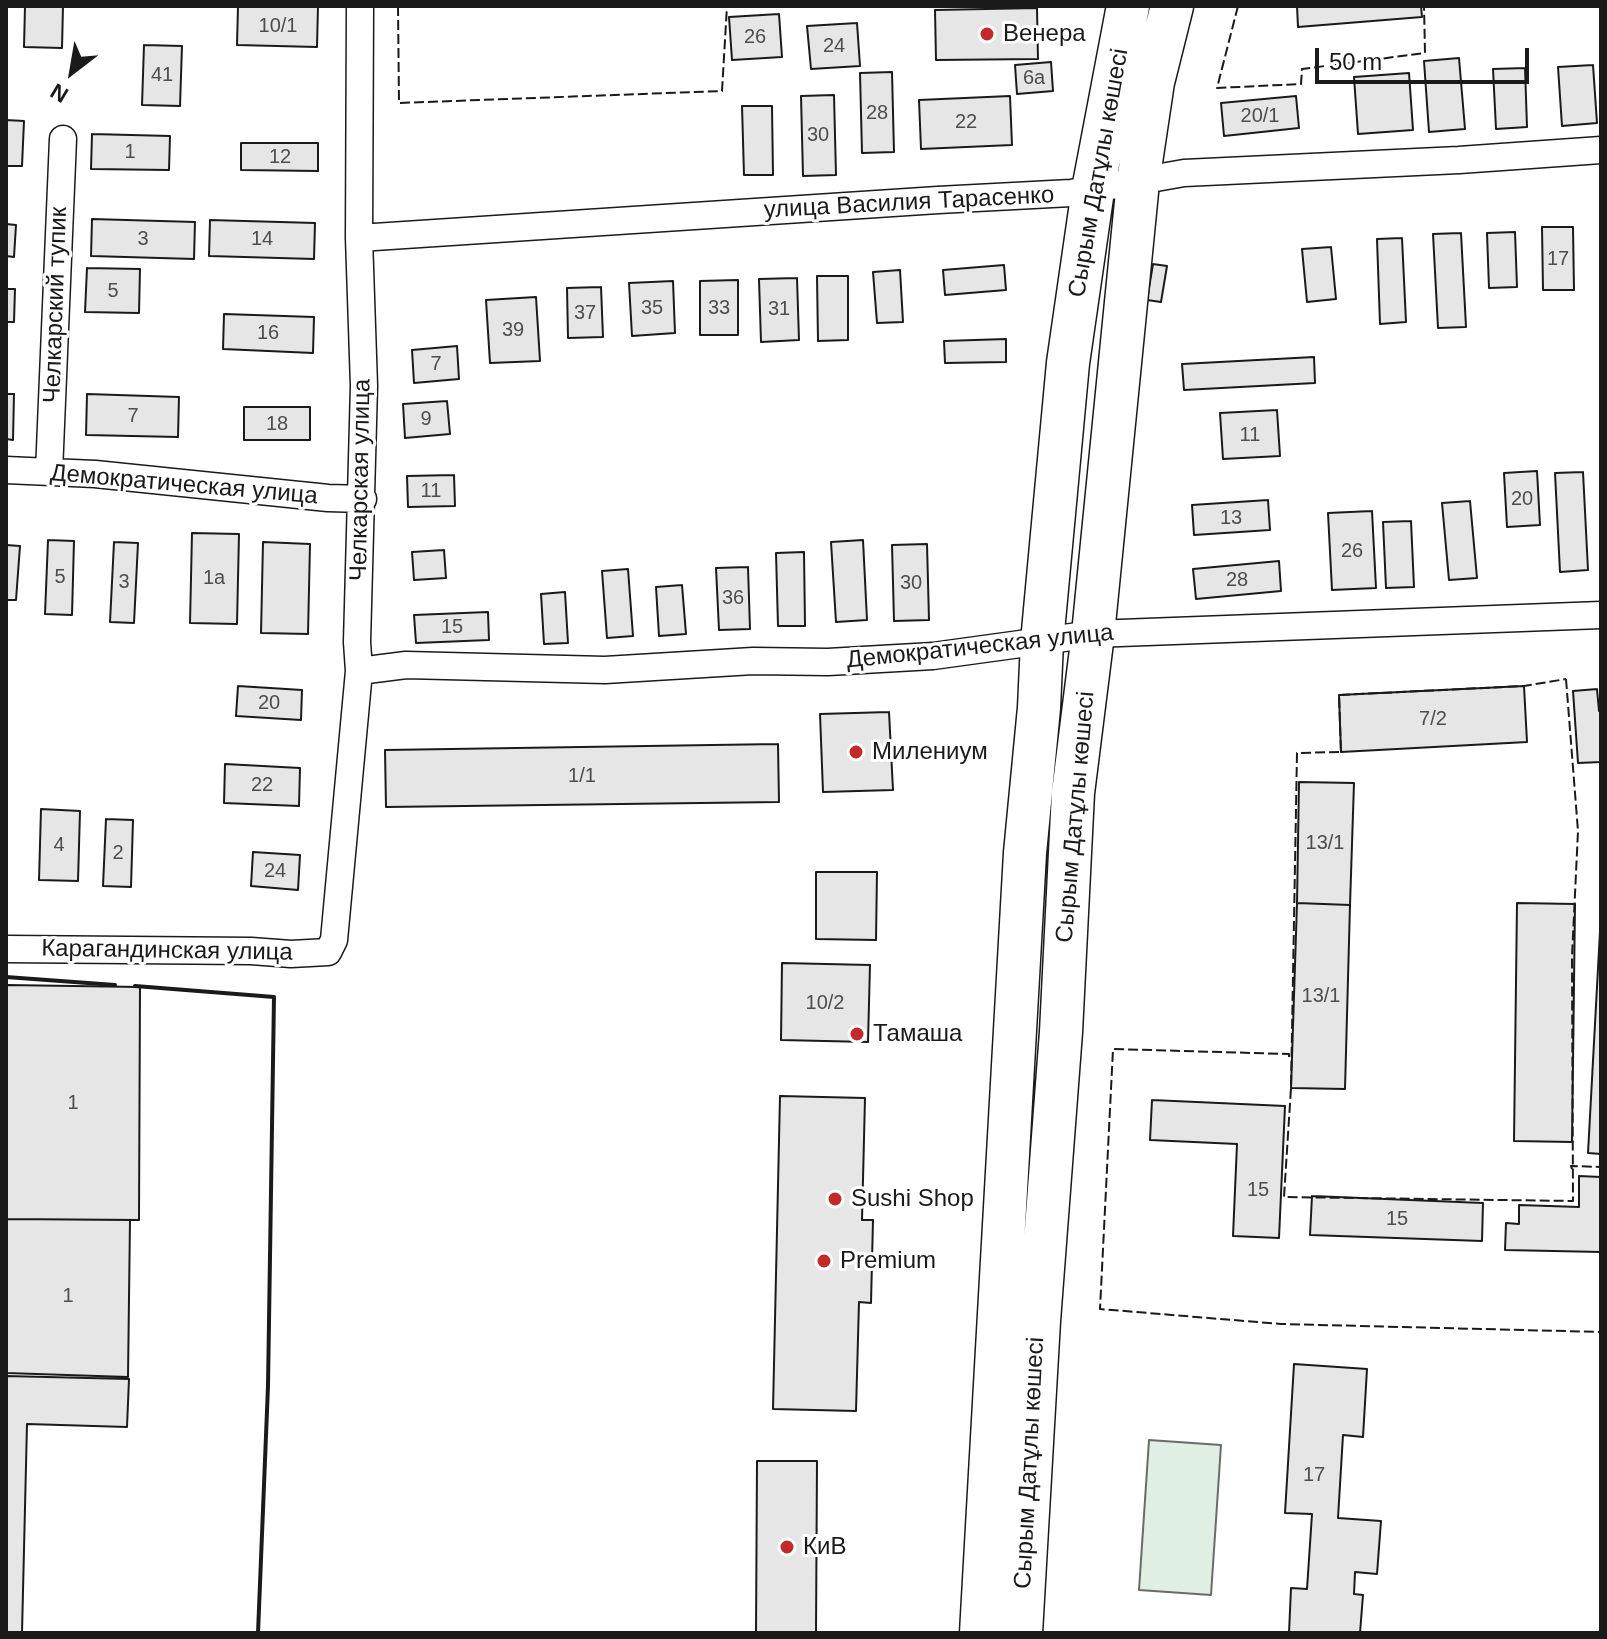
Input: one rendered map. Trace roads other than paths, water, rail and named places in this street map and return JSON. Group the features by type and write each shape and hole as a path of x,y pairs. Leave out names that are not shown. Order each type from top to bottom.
{"highway":[{"name":"Сырым Датұлы көшесі","path":"981,1633 1025,853 1042,642 1068,363 1093,190 1128,6"},
{"name":"Сырым Датұлы көшесі","path":"1021,1633 1039,1321 1061,1032 1073,793 1093,634 1138,182 1153,82 1172,6"}],"street":[{"name":"Челкарская улица","path":"328,952 334,940 359,671 357,642 364,386 359,238 360,6"},
{"name":"Челкарский тупик","path":"49,472 63,139"},
{"name":"улица Василия Тарасенко","path":"359,238 1071,193 1184,173 1601,150"},
{"name":"Демократическая улица","path":"6,470 95,474 363,499"},
{"name":"Демократическая улица","path":"359,671 406,665 605,670 753,661 828,662 933,656 1093,634 1601,615"},
{"name":"Карагандинская улица","path":"6,949 328,952"}],"place":[{"name":"Венера","path":"987,34"},
{"name":"Милениум","path":"856,752"},
{"name":"Тамаша","path":"857,1034"},
{"name":"Sushi Shop","path":"835,1199"},
{"name":"Premium","path":"824,1261"},
{"name":"КиВ","path":"787,1547"}]}
